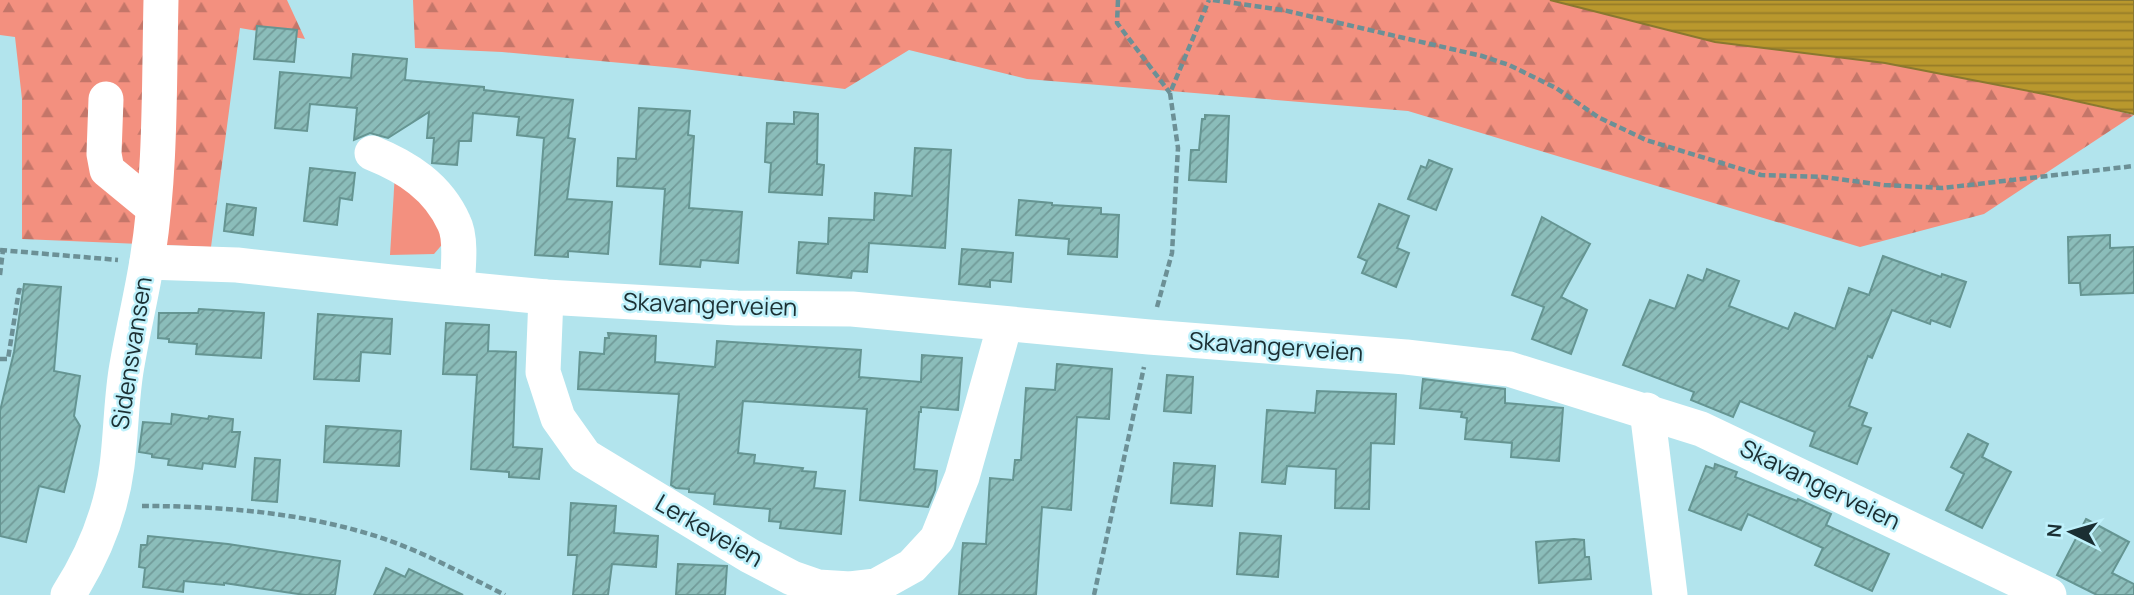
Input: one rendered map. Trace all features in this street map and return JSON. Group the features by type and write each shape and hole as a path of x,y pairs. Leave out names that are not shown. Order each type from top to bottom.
{"street":[{"path":"147,262 158,158 161,0"},
{"path":"106,99 104,154 107,170 152,207"},
{"path":"372,153 400,164 432,190 456,224 459,263 457,289"},
{"name":"Skavangerveien","path":"147,262 237,265 546,296 737,308 852,309 1149,337 1406,357 1509,369 1702,429 2000,584 2049,595"},
{"name":"Sidensvansen","path":"68,595 95,547 109,506 117,466 120,413 129,350 147,262"},
{"name":"Lerkeveien","path":"546,296 543,372 558,418 585,456 792,579 818,587 850,589 876,586 912,566 937,539 962,477 1005,324"},
{"path":"1647,410 1670,595"}],"path":[{"path":"1094,595 1135,413 1149,337 1172,253 1178,148 1170,93 1117,23 1118,0"},
{"path":"1170,93 1211,0 1283,10 1482,56 1509,65 1556,88 1598,117 1646,140 1761,175 1823,177 1884,185 1943,188 2134,166"},
{"path":"0,275 1,250"},
{"name":"Sidensvansen","path":"1,250 147,262"},
{"path":"0,359 8,359 19,290 23,290"},
{"path":"109,506 186,506 312,519 370,534 419,553 505,595"}],"green space":[{"path":"0,0 287,0 305,39 240,28 211,247 22,239 22,99 15,37 0,35"},
{"path":"413,0 1550,0 1715,42 1885,63 2044,94 2134,115 1984,214 1860,247 1408,111 1027,79 909,50 845,89 676,68 502,52 415,48"},
{"path":"395,173 416,184 446,240 434,254 390,255"}],"shaded area":[{"path":"1550,0 2134,0 2134,114 1885,63 1715,42"}],"building":[{"path":"257,26 297,30 294,62 254,59"},
{"path":"353,54 407,59 405,80 484,87 484,90 573,100 568,138 575,139 567,199 612,202 608,254 568,251 568,257 535,255 544,138 517,135 519,117 473,113 471,141 459,141 457,165 432,163 434,138 427,138 429,112 388,138 370,133 354,140 357,108 310,104 307,131 275,128 280,72 351,78"},
{"path":"639,108 690,111 688,135 694,136 689,208 742,212 738,263 701,260 700,267 660,264 665,189 617,186 618,158 636,159"},
{"path":"794,112 818,114 817,164 824,165 822,195 769,192 771,163 765,162 767,123 794,124"},
{"path":"1205,115 1229,116 1226,182 1189,180 1191,150 1199,150 1202,119 1205,119"},
{"path":"915,148 951,150 945,248 869,243 867,272 852,271 851,278 797,273 799,242 828,244 829,218 874,220 875,193 912,196"},
{"path":"1429,160 1452,169 1436,210 1408,199 1421,166 1426,168"},
{"path":"310,168 355,173 352,200 340,198 337,225 304,221"},
{"path":"1019,200 1101,208 1101,214 1119,215 1117,257 1068,254 1069,239 1016,235"},
{"path":"227,204 256,208 253,235 224,231"},
{"path":"1379,204 1409,216 1397,248 1409,253 1396,287 1362,273 1367,261 1358,257"},
{"path":"1542,217 1590,244 1561,297 1587,310 1571,354 1532,339 1544,307 1512,295"},
{"path":"2110,235 2110,248 2134,247 2134,293 2081,295 2080,283 2069,283 2068,237"},
{"path":"962,249 1013,253 1011,282 990,280 990,287 959,284"},
{"path":"1883,256 1941,277 1942,274 1966,282 1950,327 1931,320 1930,324 1892,310 1872,358 1868,356 1849,406 1867,413 1862,425 1871,428 1857,464 1810,446 1815,432 1740,401 1733,417 1691,400 1694,392 1623,365 1650,300 1675,309 1688,275 1703,281 1707,269 1739,281 1729,306 1788,329 1795,313 1835,329 1849,288 1869,295"},
{"path":"24,284 61,287 54,371 80,376 74,416 80,426 64,492 39,486 26,542 0,536 0,411 14,352"},
{"path":"199,309 264,313 261,358 196,354 197,344 169,342 169,339 158,338 159,313 198,313"},
{"path":"318,314 392,319 390,354 361,352 359,381 314,379"},
{"path":"446,323 489,325 488,351 516,352 513,447 542,449 539,479 509,477 509,472 471,469 477,375 443,374"},
{"path":"608,333 656,336 655,362 715,367 717,341 861,350 859,377 921,382 922,355 962,358 958,410 921,407 919,412 914,469 937,471 935,490 928,507 860,500 867,409 743,401 738,453 755,455 754,463 816,472 814,488 845,491 841,534 780,528 781,522 769,521 770,509 714,504 715,494 676,488 671,485 679,394 578,389 580,352 604,354"},
{"path":"1057,364 1112,369 1109,419 1077,417 1071,510 1042,507 1036,595 959,595 963,543 986,544 990,478 1013,480 1015,460 1021,460 1026,388 1055,390"},
{"path":"1167,375 1193,377 1191,413 1164,411"},
{"path":"1423,379 1505,389 1505,403 1563,408 1559,461 1511,457 1512,443 1465,439 1467,418 1461,417 1462,412 1420,408"},
{"path":"1317,391 1396,394 1394,444 1371,443 1369,509 1335,508 1336,469 1287,466 1285,484 1262,482 1267,410 1315,413"},
{"path":"172,414 233,419 232,432 240,432 235,467 203,463 202,469 168,465 169,459 139,452 143,422 171,424"},
{"path":"326,426 401,431 399,466 324,462"},
{"path":"1968,434 1988,444 1982,457 2011,472 1982,528 1946,510 1964,474 1951,467"},
{"path":"255,458 280,460 277,502 252,500"},
{"path":"1174,463 1215,466 1212,506 1171,503"},
{"path":"1715,464 1737,472 1735,477 1797,501 1798,499 1831,514 1826,525 1889,554 1872,591 1815,565 1823,548 1748,514 1741,530 1689,510 1706,466 1714,469"},
{"path":"571,503 616,506 614,533 658,536 656,567 612,564 608,595 573,595 577,555 568,555"},
{"path":"2086,519 2129,542 2112,573 2134,584 2134,595 2097,595 2057,575"},
{"path":"1240,533 1281,536 1278,577 1237,574"},
{"path":"148,536 228,544 340,561 335,595 305,595 224,583 184,581 183,592 143,587 145,568 139,567 141,545 147,545"},
{"path":"1584,540 1591,579 1539,583 1536,542"},
{"path":"678,564 727,566 725,595 676,595"},
{"path":"386,568 405,577 409,569 463,595 374,595"}]}
